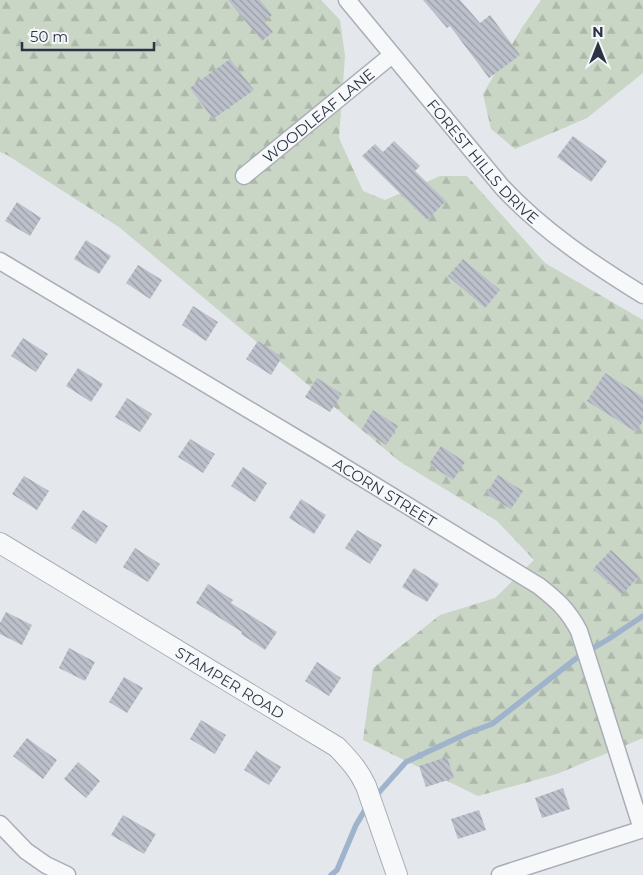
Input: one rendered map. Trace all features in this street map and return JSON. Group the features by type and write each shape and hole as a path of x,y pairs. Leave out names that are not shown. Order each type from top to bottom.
{"street":[{"name":"FOREST HILLS DRIVE","path":"347,0 502,188 519,205 546,229 595,265 643,295"},
{"name":"WOODLEAF LANE","path":"244,176 392,55"},
{"name":"ACORN STREET","path":"0,261 540,586 558,601 573,620 578,631 643,829"},
{"name":"STAMPER ROAD","path":"0,543 337,747 354,765 363,780 397,875"},
{"path":"0,824 26,851 46,865 67,875"},
{"path":"500,875 643,829"}],"green space":[{"path":"0,0 321,0 340,20 345,56 339,138 363,191 385,200 440,176 467,176 545,263 643,320 643,738 557,774 478,796 363,740 373,668 440,615 495,598 534,560 497,521 399,461 119,227 0,152"},
{"path":"541,0 643,0 643,73 587,118 515,149 491,129 483,94 521,29"}],"building":[{"path":"228,0 260,0 272,15 264,21 273,32 262,41"},
{"path":"423,0 460,0 480,23 490,15 520,55 489,78 450,26 447,28"},
{"path":"230,59 254,90 213,119 190,88"},
{"path":"573,136 607,161 591,182 557,157"},
{"path":"394,141 420,166 415,171 446,201 427,220 362,156 375,144 383,152"},
{"path":"17,202 41,218 30,236 5,221"},
{"path":"86,240 111,256 99,274 74,259"},
{"path":"463,259 500,290 485,308 448,276"},
{"path":"138,265 162,280 150,299 126,283"},
{"path":"193,306 218,322 206,341 182,325"},
{"path":"23,338 48,354 36,372 11,356"},
{"path":"258,341 282,357 271,375 246,359"},
{"path":"78,368 103,384 91,402 66,386"},
{"path":"605,373 643,397 643,421 636,432 587,401"},
{"path":"317,378 342,394 330,412 305,397"},
{"path":"127,398 152,414 140,432 115,417"},
{"path":"373,410 398,426 386,445 362,429"},
{"path":"190,439 215,454 203,473 178,457"},
{"path":"441,446 465,462 453,480 429,464"},
{"path":"243,467 267,483 255,502 231,486"},
{"path":"498,475 523,491 511,509 486,494"},
{"path":"24,476 49,491 37,510 12,494"},
{"path":"301,499 326,515 314,534 289,518"},
{"path":"83,510 108,526 96,544 71,528"},
{"path":"357,530 382,545 370,564 345,548"},
{"path":"135,548 160,564 148,582 123,567"},
{"path":"611,550 639,576 622,595 593,569"},
{"path":"414,568 439,584 427,602 402,587"},
{"path":"208,584 233,600 231,603 277,632 265,650 241,634 242,632 196,603"},
{"path":"6,612 32,625 22,645 0,634 0,623"},
{"path":"69,648 95,662 85,681 59,668"},
{"path":"317,662 341,678 329,696 305,681"},
{"path":"124,677 143,688 127,713 109,702"},
{"path":"201,720 226,735 215,754 190,739"},
{"path":"27,738 57,760 43,779 13,756"},
{"path":"256,751 281,767 269,785 244,770"},
{"path":"447,757 454,778 426,787 419,766"},
{"path":"78,762 100,781 86,798 64,779"},
{"path":"563,788 570,809 542,818 535,798"},
{"path":"479,810 486,830 458,839 451,819"},
{"path":"123,815 156,834 144,854 111,835"}],"waterway":[{"path":"374,798 406,762 492,724 578,657 643,616"},
{"path":"331,875 337,870 356,825 368,805"}]}
